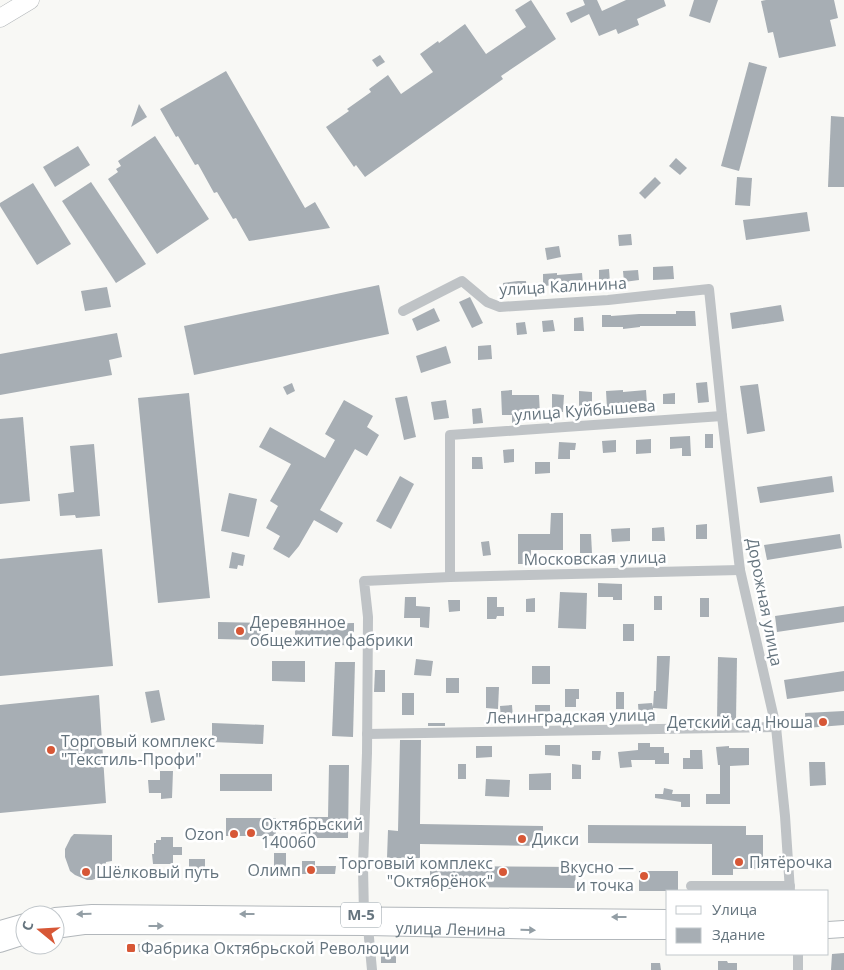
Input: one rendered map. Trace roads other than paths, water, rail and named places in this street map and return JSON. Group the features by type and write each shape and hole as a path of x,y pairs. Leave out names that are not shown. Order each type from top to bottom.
{"highway":[{"path":"0,18 30,0"}],"main road":[{"name":"улица Ленина","path":"65,915 92,913 366,921 560,931 666,931"},
{"name":"улица Ленина","path":"65,928 104,926 366,921 666,918"},
{"path":"829,918 844,918"},
{"path":"0,929 15,925"},
{"path":"829,930 844,929"},
{"path":"0,944 15,939"}],"street":[{"name":"улица Калинина","path":"403,311 462,281 487,302 500,307 608,300 709,289"},
{"name":"Дорожная улица","path":"709,289 740,570 776,727 790,889"},
{"name":"улица Куйбышева","path":"450,577 450,435 722,416"},
{"name":"Московская улица","path":"367,734 368,617 364,581 740,570"},
{"name":"Ленинградская улица","path":"367,734 776,727"},
{"path":"367,734 363,873 372,970"},
{"path":"691,886 790,889"},
{"path":"798,955 798,970"}],"place":[{"name":"Деревянное общежитие фабрики","path":"240,631"},
{"name":"Детский сад Нюша","path":"823,722"},
{"name":"Торговый комплекс \"Текстиль-Профи\"","path":"51,750"},
{"name":"Октябрьский 140060","path":"251,833"},
{"name":"Ozon","path":"234,834"},
{"name":"Дикси","path":"522,839"},
{"name":"Пятёрочка","path":"739,862"},
{"name":"Олимп","path":"311,870"},
{"name":"Шёлковый путь","path":"86,872"},
{"name":"Торговый комплекс \"Октябрёнок\"","path":"503,872"},
{"name":"Вкусно — и точка","path":"644,876"},
{"name":"Фабрика Октябрьской Революции","path":"131,948"}]}
